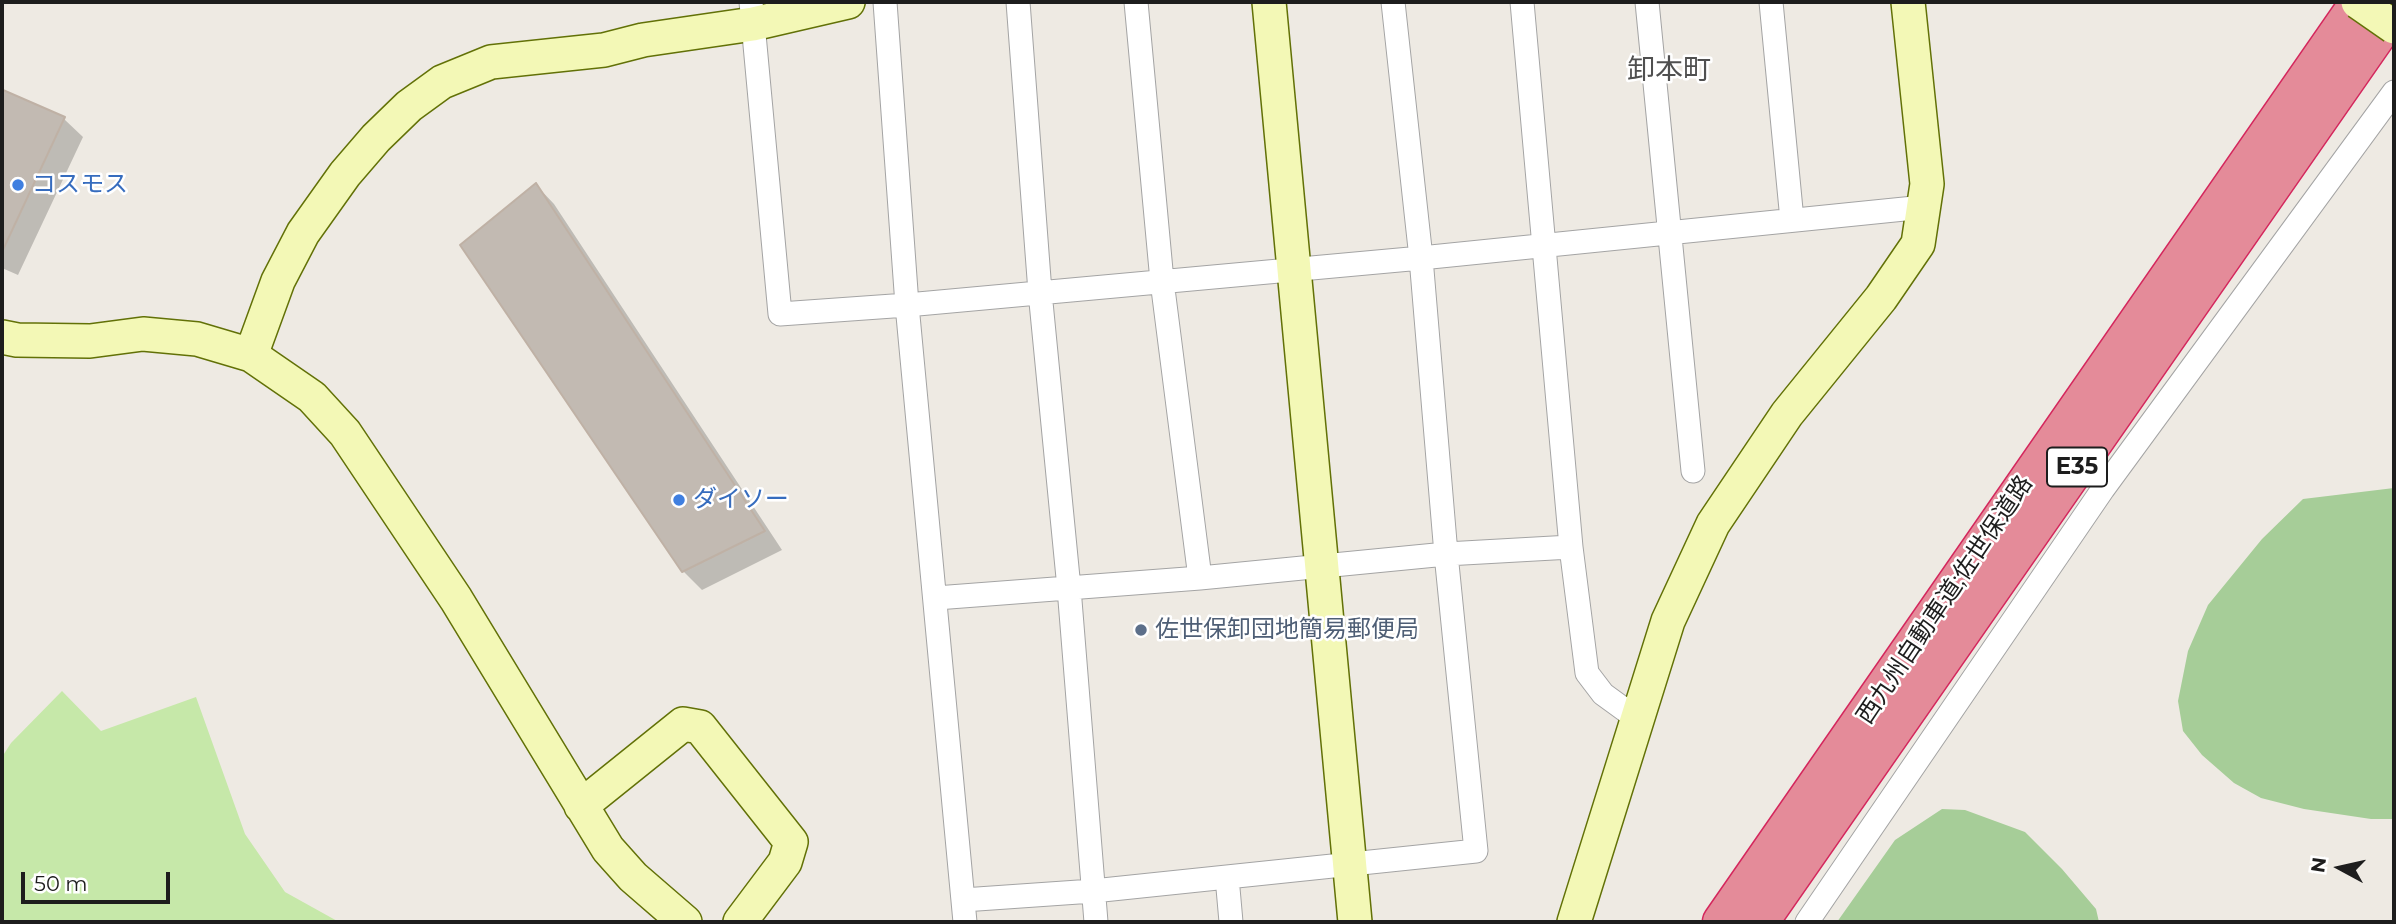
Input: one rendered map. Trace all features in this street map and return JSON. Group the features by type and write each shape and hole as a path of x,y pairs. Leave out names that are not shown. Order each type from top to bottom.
{"highway":[{"name":"西九州自動車道;佐世保道路","path":"1722,922 2359,2"},
{"name":"西九州自動車道;佐世保道路","path":"1759,922 2394,10"}],"street":[{"path":"251,355 278,281 303,233 345,174 376,138 408,106 442,82 491,62 604,50 752,13 848,2"},
{"path":"885,2 906,305 964,911 1093,891 1476,851 1446,554 1421,258 1393,2"},
{"path":"1018,2 1040,292 1069,588 1096,922"},
{"path":"1136,2 1162,281 1200,578"},
{"path":"1269,2 1355,922"},
{"path":"1522,2 1571,547 1587,673 1603,694 1636,718"},
{"path":"1647,2 1693,471"},
{"path":"1771,2 1792,220"},
{"path":"1574,922 1668,621 1713,524 1787,414 1881,298 1918,244 1927,184 1908,2"},
{"path":"2359,2 2394,27"},
{"path":"752,13 780,314 1421,258 1924,207"},
{"path":"1807,922 2103,489 2394,92"},
{"path":"2,337 51,342 165,335 225,345 251,355 312,397 345,433 456,600 608,849 633,877 685,922"},
{"path":"936,598 1200,578 1446,554 1571,547"},
{"path":"581,806 683,724 700,727 791,842 785,863 740,922"},
{"path":"1227,877 1231,922"}],"green space":[{"path":"2394,488 2394,819 2371,819 2304,809 2261,798 2234,783 2202,755 2183,731 2178,701 2188,651 2208,605 2262,539 2303,499"},
{"path":"62,691 101,731 196,697 245,834 285,892 339,922 2,922 2,757 11,743"},
{"path":"1942,809 1965,810 2025,832 2062,869 2096,909 2099,922 1837,922 1895,840"}],"building":[{"name":"コスモス","path":"3,90 65,117 2,252 2,92"},
{"path":"536,183 765,531 682,572 460,245"}],"place":[{"name":"コスモス","path":"18,185"},
{"name":"ダイソー","path":"679,500"},
{"name":"佐世保卸団地簡易郵便局","path":"1141,630"}],"district":[{"name":"卸本町","path":"1669,71"}]}
